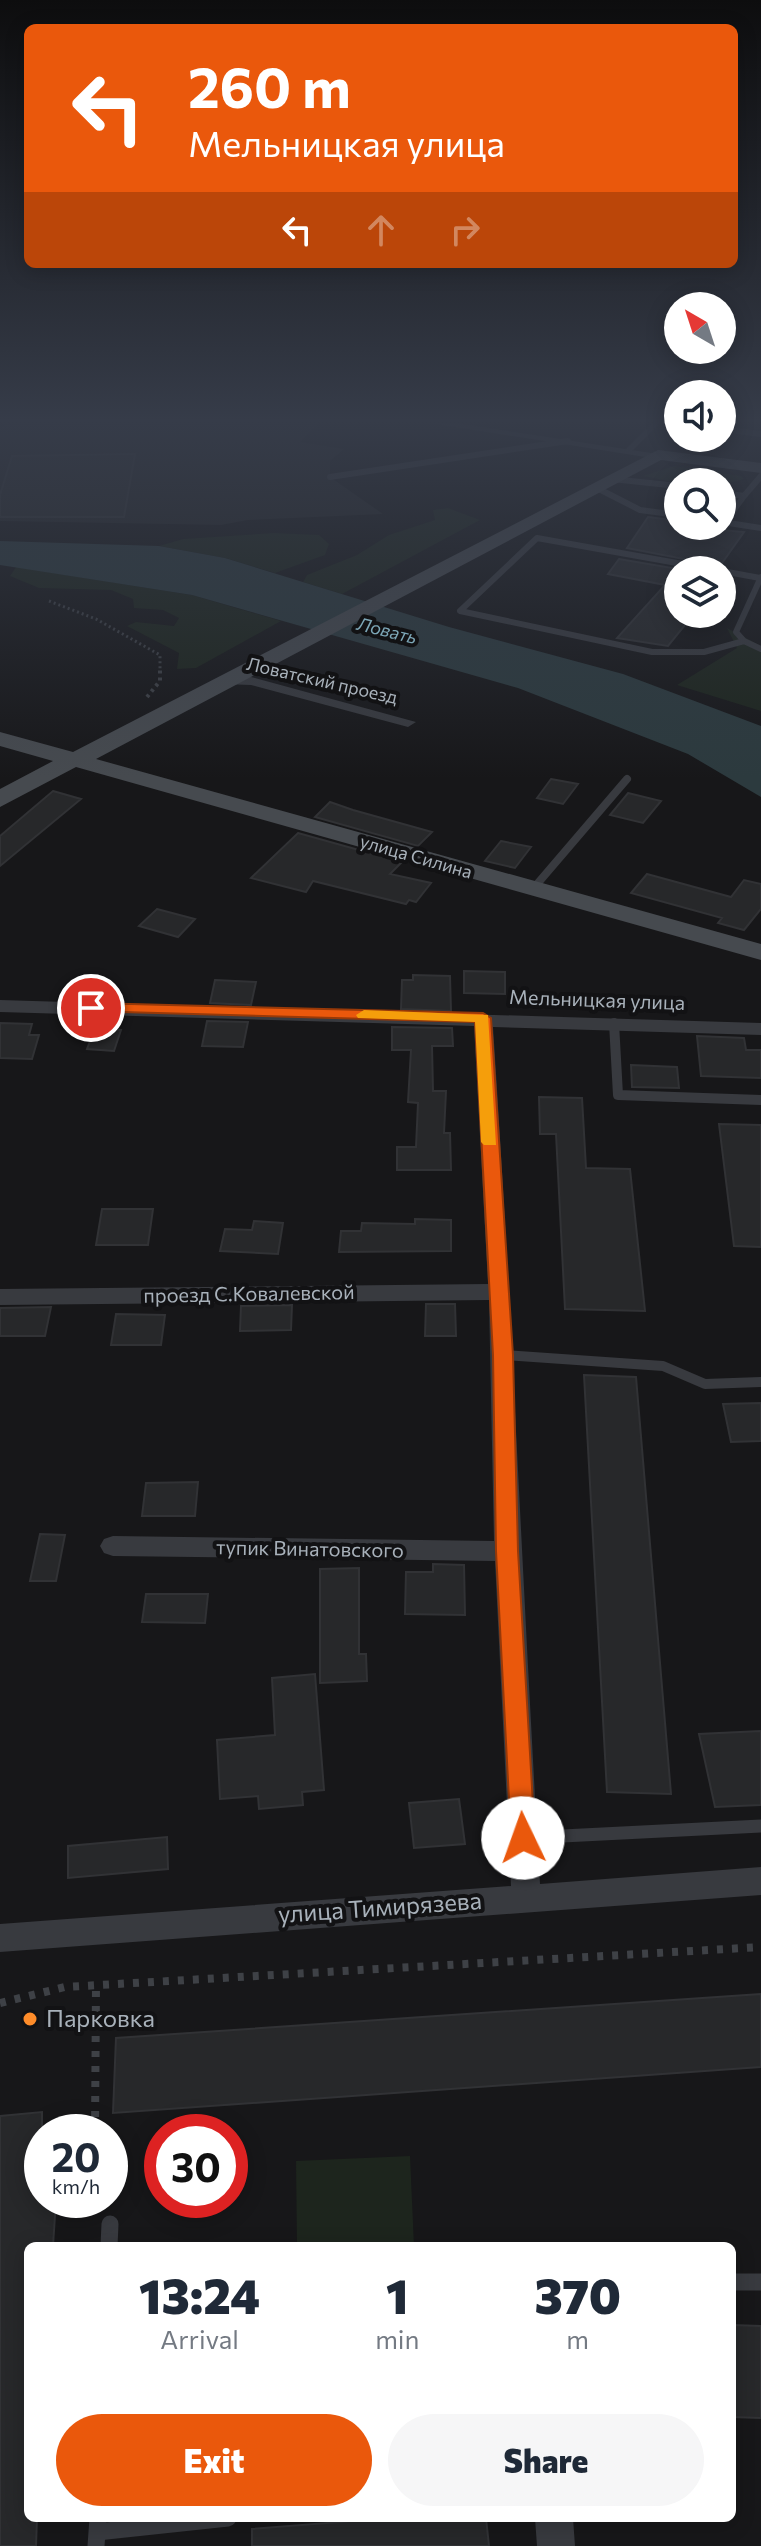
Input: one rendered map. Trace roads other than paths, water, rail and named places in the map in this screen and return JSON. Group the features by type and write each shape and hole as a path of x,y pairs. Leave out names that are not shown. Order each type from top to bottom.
{"main road":[{"path":"0,800 26,782 124,736 491,542"},
{"name":"улица Силина","path":"0,739 761,952"}],"street":[{"name":"Ловатский проезд","path":"227,681 251,681 408,722"},
{"name":"Мельницкая улица","path":"0,1006 483,1018 761,1029"},
{"path":"483,1018 503,1355 507,1551 526,1897"},
{"name":"проезд С.Ковалевской","path":"0,1297 498,1292"},
{"name":"тупик Винатовского","path":"113,1546 507,1551"},
{"name":"улица Тимирязева","path":"0,1938 761,1881"},
{"path":"554,2522 556,2546"}],"lane":[{"path":"533,542 460,611 652,652 704,652 744,641"},
{"path":"559,542 664,560"},
{"path":"736,573 761,577 736,632 744,641 761,649"},
{"path":"532,890 627,779"},
{"path":"614,1023 618,1095 761,1100"},
{"path":"503,1355 663,1366 705,1384 761,1382"},
{"path":"523,1838 761,1826"},
{"path":"109,2242 110,2224"},
{"path":"736,2282 761,2282"},
{"path":"97,2532 191,2522"}],"water":[{"name":"Ловать","path":"0,542 159,546 225,558 449,627 623,674 761,726 761,797 688,754 518,688 192,595 0,565"}],"place":[{"name":"Парковка","path":"30,2019"}]}
